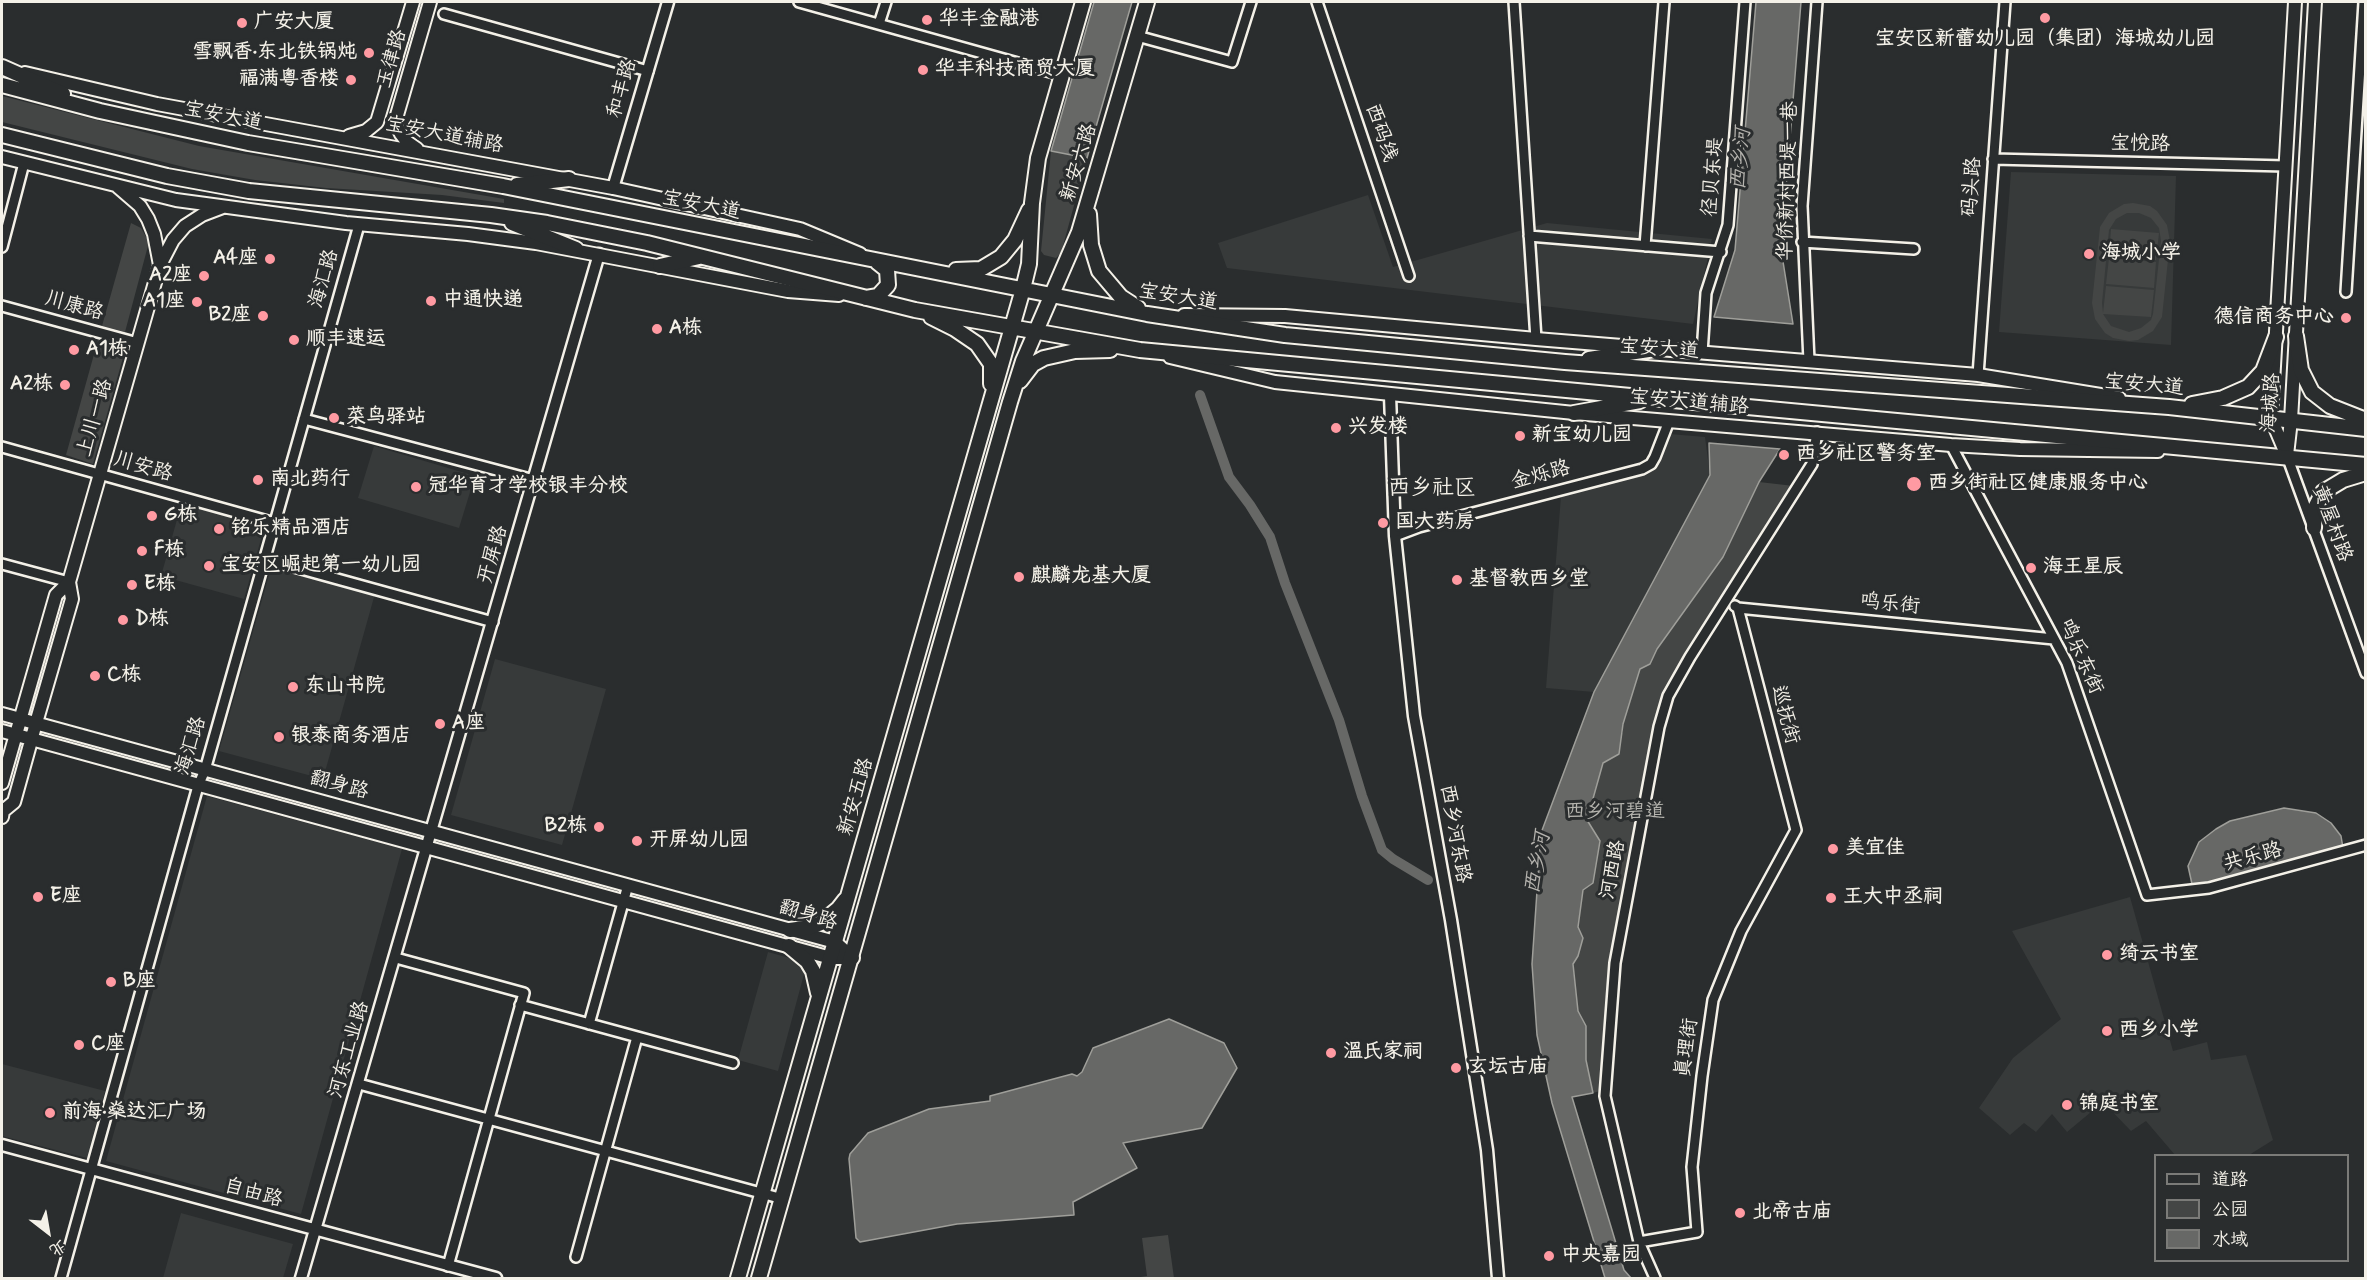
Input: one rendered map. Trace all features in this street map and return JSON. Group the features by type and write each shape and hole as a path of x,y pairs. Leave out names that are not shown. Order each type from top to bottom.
{"main road":[{"name":"玉律路","path":"345,137 361,134 377,122 413,2"},
{"name":"玉律路","path":"423,152 404,138 397,126 397,115 430,2"},
{"name":"新安六路","path":"1012,326 1029,264 1032,202 1038,158 1083,2"},
{"name":"新安六路","path":"1036,331 1079,232 1147,2"},
{"name":"海城路","path":"2287,456 2271,418 2295,2"},
{"name":"海城路","path":"2287,456 2315,2"},
{"name":"宝安大道辅路","path":"2,67 157,104 569,179 800,229 826,238 875,261"},
{"path":"2,67 100,111"},
{"name":"宝安大道","path":"2,85 100,111 248,142 503,186 1147,314 1285,335 1565,362 2169,407 2366,429"},
{"path":"2,135 167,176 249,191 491,215 547,223 702,257 915,310 1140,350 2366,465"},
{"path":"2,156 176,200 359,225 468,234 576,249 788,291 878,296 888,285 887,270 875,261"},
{"path":"503,186 569,179"},
{"name":"上川一路","path":"116,185 140,206 148,219 154,234 160,265"},
{"path":"1090,196 1089,231 1094,259 1100,271 1121,297 1147,314 1285,316 1978,375 2169,407 2207,402 2248,387 2263,371 2276,337"},
{"path":"918,269 970,271 992,263 1015,240 1032,202"},
{"name":"上川一路","path":"2,812 14,802 32,740 72,599 69,582 160,265 173,240 185,225 202,215 224,207"},
{"path":"491,215 576,249"},
{"path":"660,266 702,257"},
{"path":"915,310 955,329 977,344 984,352 991,364 990,401"},
{"name":"新安五路","path":"738,1276 1012,326"},
{"name":"新安五路","path":"759,1278 853,958 1010,402 1023,360 1036,331"},
{"path":"2296,336 2301,370 2312,392 2330,406 2366,420"},
{"path":"1565,362 1655,349"},
{"name":"宝安大道辅路","path":"1140,350 1255,379 1574,413 1951,445 2057,450 2240,452"},
{"path":"1010,402 1023,375 1033,364 1044,358 1075,351 1140,350"},
{"path":"1574,413 1658,398"},
{"path":"2314,528 2315,508 2323,492 2343,480 2366,473"},
{"name":"上川一路","path":"2,783 56,595 69,582"},
{"path":"2,712 16,707 27,693"},
{"path":"44,695 45,713 49,721 64,731"},
{"name":"翻身路","path":"2,712 205,770 835,942 853,958"},
{"name":"翻身路","path":"2,731 831,958 853,958"},
{"path":"2,736 6,744 8,760"},
{"path":"24,765 36,751 51,746 60,747"},
{"path":"790,930 811,927 830,917 850,890"},
{"path":"789,946 807,962 813,971 818,1003"}],"street":[{"name":"和丰路","path":"613,188 668,2"},
{"path":"799,2 1061,75"},
{"path":"879,24 886,2"},
{"path":"1137,36 1232,62 1251,2"},
{"name":"西码线","path":"1317,2 1409,276"},
{"path":"1514,2 1536,339"},
{"path":"1646,246 1664,2"},
{"name":"径贝东堤","path":"1705,353 1706,293 1728,225 1745,2"},
{"name":"华侨新村西堤一巷","path":"1809,362 1802,242 1804,167 1817,2"},
{"name":"码头路","path":"1978,375 2005,2"},
{"path":"2346,292 2363,57 2364,2"},
{"path":"444,14 648,71"},
{"name":"宝悦路","path":"1994,159 2286,166"},
{"path":"2,247 24,163"},
{"name":"海汇路","path":"61,1278 198,786 205,770 359,225"},
{"path":"1529,236 1721,252"},
{"path":"1802,242 1914,249"},
{"name":"开屏路","path":"433,832 599,254"},
{"name":"川康路","path":"2,306 138,343"},
{"name":"西乡河东路","path":"1390,395 1395,536 1414,716 1451,920 1487,1150 1498,1278"},
{"path":"304,419 534,480"},
{"name":"金烁路","path":"1395,536 1419,527 1642,469 1651,464 1655,457 1669,421"},
{"name":"河西路","path":"1655,1278 1639,1242 1605,1096 1615,963 1668,696 1725,600 1812,464 1817,432"},
{"name":"鸣乐东街","path":"1951,445 2067,663 2147,895"},
{"name":"川安路","path":"2,447 275,524"},
{"name":"黄屋村路","path":"2287,456 2366,673"},
{"path":"265,559 493,622"},
{"path":"2,564 69,582"},
{"name":"鸣乐街","path":"1725,600 1738,608 2054,639"},
{"name":"巡抚街","path":"1738,608 1796,830"},
{"name":"真理街","path":"1639,1242 1697,1232 1692,1167 1713,1000 1742,932 1796,830"},
{"name":"河东工业路","path":"301,1278 433,832"},
{"name":"共乐路","path":"2147,895 2209,888 2366,845"},
{"path":"589,1024 628,885"},
{"path":"396,958 524,993 448,1266"},
{"path":"520,1005 733,1063"},
{"path":"576,1257 637,1037"},
{"path":"358,1084 783,1199"},
{"name":"自由路","path":"2,1145 496,1278"}],"shaded area":[{"name":"海城小学","path":"2011,172 2176,176 2171,345 1999,332"},
{"path":"1368,195 1393,267 1547,223 1712,239 1693,324 1227,268 1218,243"},
{"path":"1670,434 1705,437 1710,475 1594,692 1546,688 1561,496 1644,474 1655,468"},
{"name":"冠华育才学校银丰分校","path":"374,446 475,476 459,528 358,498"},
{"path":"182,502 265,525 244,599 161,576"},
{"path":"273,561 376,590 323,779 219,751"},
{"path":"495,659 606,689 562,845 451,815"},
{"path":"207,796 402,849 301,1214 106,1161"},
{"name":"西乡小学","path":"2130,897 2173,1051 2207,1042 2211,1060 2246,1055 2273,1140 2251,1154 2174,1154 2146,1121 2131,1131 2103,1102 2067,1132 2052,1114 2036,1132 2024,1123 2010,1135 1979,1108 2013,1058 2061,1019 2012,931"},
{"path":"768,952 807,963 778,1071 738,1060"},
{"name":"前海·燊达汇广场","path":"2,1064 105,1091 87,1158 2,1136"},
{"path":"181,1213 293,1244 283,1278 163,1278"}],"green space":[{"path":"2,96 199,146 504,199 504,203 442,195 326,188 255,180 192,169 2,122"},
{"path":"1051,151 1087,158 1061,253 1056,258 1044,255 1041,251"},
{"path":"2124,204 2150,206 2157,211 2167,225 2170,241 2162,317 2153,331 2138,340 2129,341 2113,338 2105,333 2095,319 2092,303 2100,227 2109,213","holes":["2127,213 2139,213 2151,218 2159,228 2161,241 2151,320 2141,328 2129,332 2111,326 2103,314 2151,317 2154,290 2106,286 2103,313 2102,303 2109,230 2116,219"]},
{"path":"131,223 141,228 149,242 125,332 102,326"},
{"path":"2111,229 2159,233 2156,260 2109,256"},
{"path":"2109,258 2156,262 2154,288 2106,284"},
{"path":"98,340 126,347 93,464 66,455"},
{"name":"西乡河碧道","path":"1759,482 1794,486 1663,697 1612,963 1600,1091 1593,1093 1586,1060 1586,1027 1578,1011 1573,963 1578,956 1578,927 1587,820 1603,762 1623,732 1623,724 1640,668 1650,664 1657,649 1723,557"},
{"path":"1168,1235 1174,1278 1134,1278 1147,1276 1142,1238"}],"water":[{"path":"1094,2 1132,2 1087,158 1051,151"},
{"path":"1756,2 1801,2 1781,249 1793,324 1714,317 1735,250"},
{"name":"西乡河","path":"1709,443 1780,449 1759,482 1723,557 1657,649 1650,664 1640,669 1623,724 1619,754 1603,763 1587,820 1600,841 1593,883 1583,890 1578,927 1583,938 1573,964 1578,1011 1586,1026 1586,1060 1593,1093 1572,1097 1624,1270 1631,1278 1605,1278 1552,1103 1537,1035 1532,964 1541,833 1594,692 1710,475"},
{"path":"2284,808 2316,813 2331,823 2341,836 2343,848 2206,884 2192,884 2188,866 2199,842 2230,821"},
{"path":"1169,1019 1224,1043 1237,1068 1202,1128 1123,1143 1137,1168 1073,1202 1074,1215 957,1224 860,1242 856,1238 849,1159 850,1154 868,1133 929,1109 990,1101 990,1096 1072,1074 1077,1076 1082,1072 1093,1048"}],"waterway":[{"path":"1200,395 1229,477 1270,537 1285,583 1339,720 1362,796 1382,850 1428,880"}],"place":[{"name":"宝安区新蕾幼儿园（集团）海城幼儿园","path":"2045,18"},
{"name":"华丰金融港","path":"927,20"},
{"name":"广安大厦","path":"242,23"},
{"name":"雪飘香·东北铁锅炖","path":"369,53"},
{"name":"华丰科技商贸大厦","path":"923,70"},
{"name":"福满粤香楼","path":"351,80"},
{"name":"海城小学","path":"2089,254"},
{"name":"A4座","path":"270,259"},
{"name":"A2座","path":"204,276"},
{"name":"中通快递","path":"431,301"},
{"name":"A1座","path":"197,302"},
{"name":"B2座","path":"263,316"},
{"name":"德信商务中心","path":"2346,318"},
{"name":"A栋","path":"657,329"},
{"name":"顺丰速运","path":"294,340"},
{"name":"A1栋","path":"74,350"},
{"name":"A2栋","path":"65,385"},
{"name":"菜鸟驿站","path":"334,418"},
{"name":"兴发楼","path":"1336,428"},
{"name":"新宝幼儿园","path":"1520,436"},
{"name":"西乡社区警务室","path":"1784,455"},
{"name":"南北药行","path":"258,480"},
{"name":"西乡街社区健康服务中心","path":"1914,484"},
{"name":"冠华育才学校银丰分校","path":"416,487"},
{"name":"G栋","path":"152,516"},
{"name":"国大药房","path":"1383,523"},
{"name":"铭乐精品酒店","path":"219,529"},
{"name":"F栋","path":"142,551"},
{"name":"宝安区崛起第一幼儿园","path":"209,566"},
{"name":"海王星辰","path":"2031,568"},
{"name":"麒麟龙基大厦","path":"1019,577"},
{"name":"基督教西乡堂","path":"1457,580"},
{"name":"E栋","path":"132,585"},
{"name":"D栋","path":"123,620"},
{"name":"C栋","path":"95,676"},
{"name":"东山书院","path":"293,687"},
{"name":"A座","path":"440,724"},
{"name":"银泰商务酒店","path":"279,737"},
{"name":"B2栋","path":"599,827"},
{"name":"开屏幼儿园","path":"637,841"},
{"name":"美宜佳","path":"1833,849"},
{"name":"E座","path":"38,897"},
{"name":"王大中丞祠","path":"1831,898"},
{"name":"绮云书室","path":"2107,955"},
{"name":"B座","path":"111,982"},
{"name":"西乡小学","path":"2107,1031"},
{"name":"C座","path":"79,1045"},
{"name":"温氏家祠","path":"1331,1053"},
{"name":"玄坛古庙","path":"1456,1068"},
{"name":"锦庭书室","path":"2067,1105"},
{"name":"前海·燊达汇广场","path":"50,1113"},
{"name":"北帝古庙","path":"1740,1213"},
{"name":"中央嘉园","path":"1549,1256"}],"district":[{"name":"西乡社区","path":"1432,489"}]}
